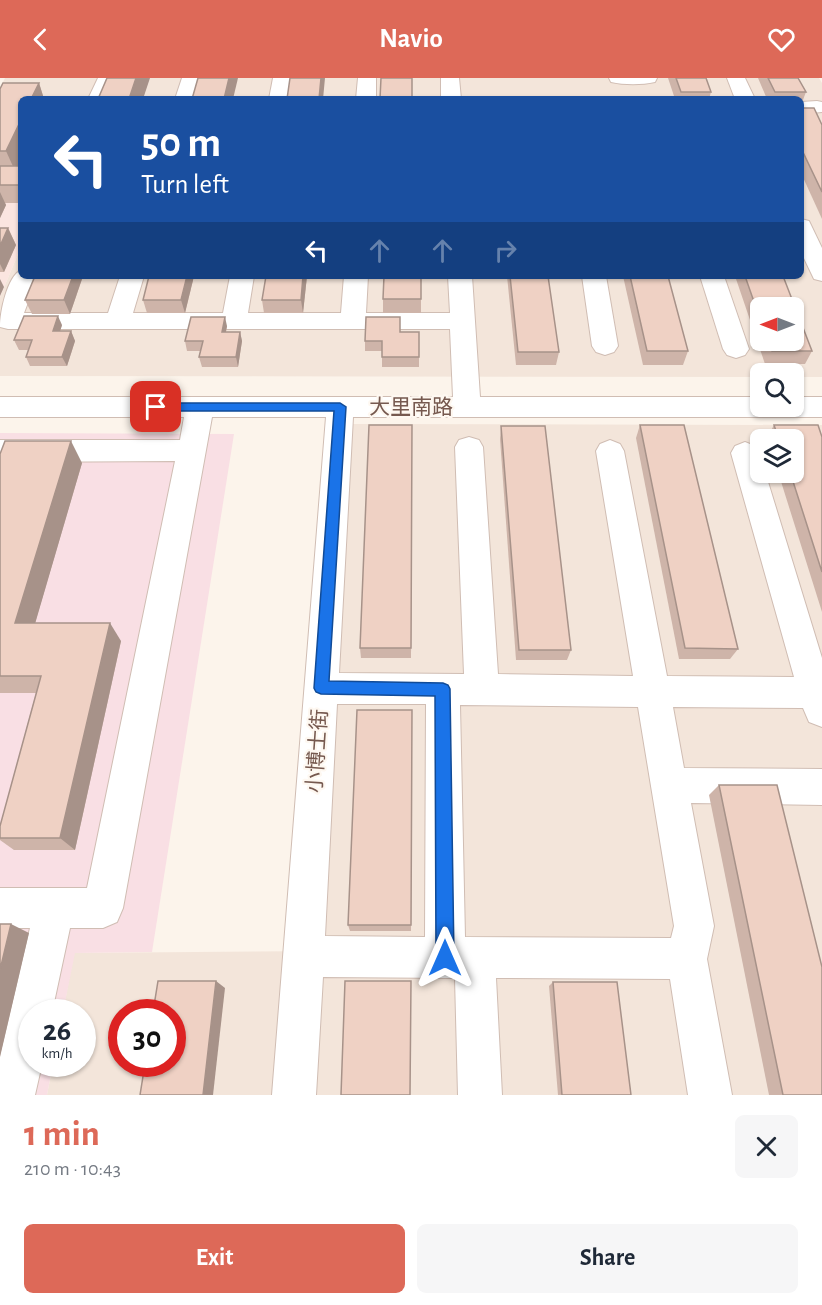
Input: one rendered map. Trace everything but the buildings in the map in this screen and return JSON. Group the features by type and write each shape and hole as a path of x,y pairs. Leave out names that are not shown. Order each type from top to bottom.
{"street":[{"path":"99,96 107,78"},
{"path":"186,96 191,78"},
{"path":"279,96 282,78"},
{"path":"366,96 367,78"},
{"path":"450,78 451,96"},
{"path":"618,78 648,78 654,96"},
{"path":"736,78 744,96"},
{"path":"807,233 822,274"},
{"path":"25,279 8,321 462,321"},
{"path":"118,321 131,279"},
{"path":"234,321 241,279"},
{"path":"353,321 356,279"},
{"path":"460,279 467,407"},
{"path":"594,279 605,346"},
{"path":"713,279 736,349"},
{"name":"大里南路","path":"0,407 822,407"},
{"path":"0,908 104,908 200,407"},
{"name":"小博士街","path":"294,1095 340,407"},
{"path":"469,447 482,690"},
{"path":"0,451 192,450"},
{"path":"610,451 694,926 687,959 710,1095"},
{"path":"321,688 654,691 820,700 745,453"},
{"path":"443,689 460,958 480,1095"},
{"path":"670,785 822,787"},
{"path":"13,1095 54,908"},
{"path":"303,956 687,959"}],"shaded area":[{"path":"5,78 819,78 822,83 822,377 804,377 804,363 750,363 750,377 0,376 0,297 18,254 18,279 804,279 804,96 18,96 18,180 0,180 0,88"},
{"path":"0,180 18,180 18,254 0,297"},
{"path":"351,424 822,425 822,1095 47,1095 50,1077 96,1077 96,999 65,999 74,953 324,951"},
{"path":"0,433 234,434 152,952 75,953 66,999 18,999 18,1077 50,1077 47,1095 0,1095"}],"route":[{"path":"156,407 340,407 321,688 443,689 445,958"}]}
